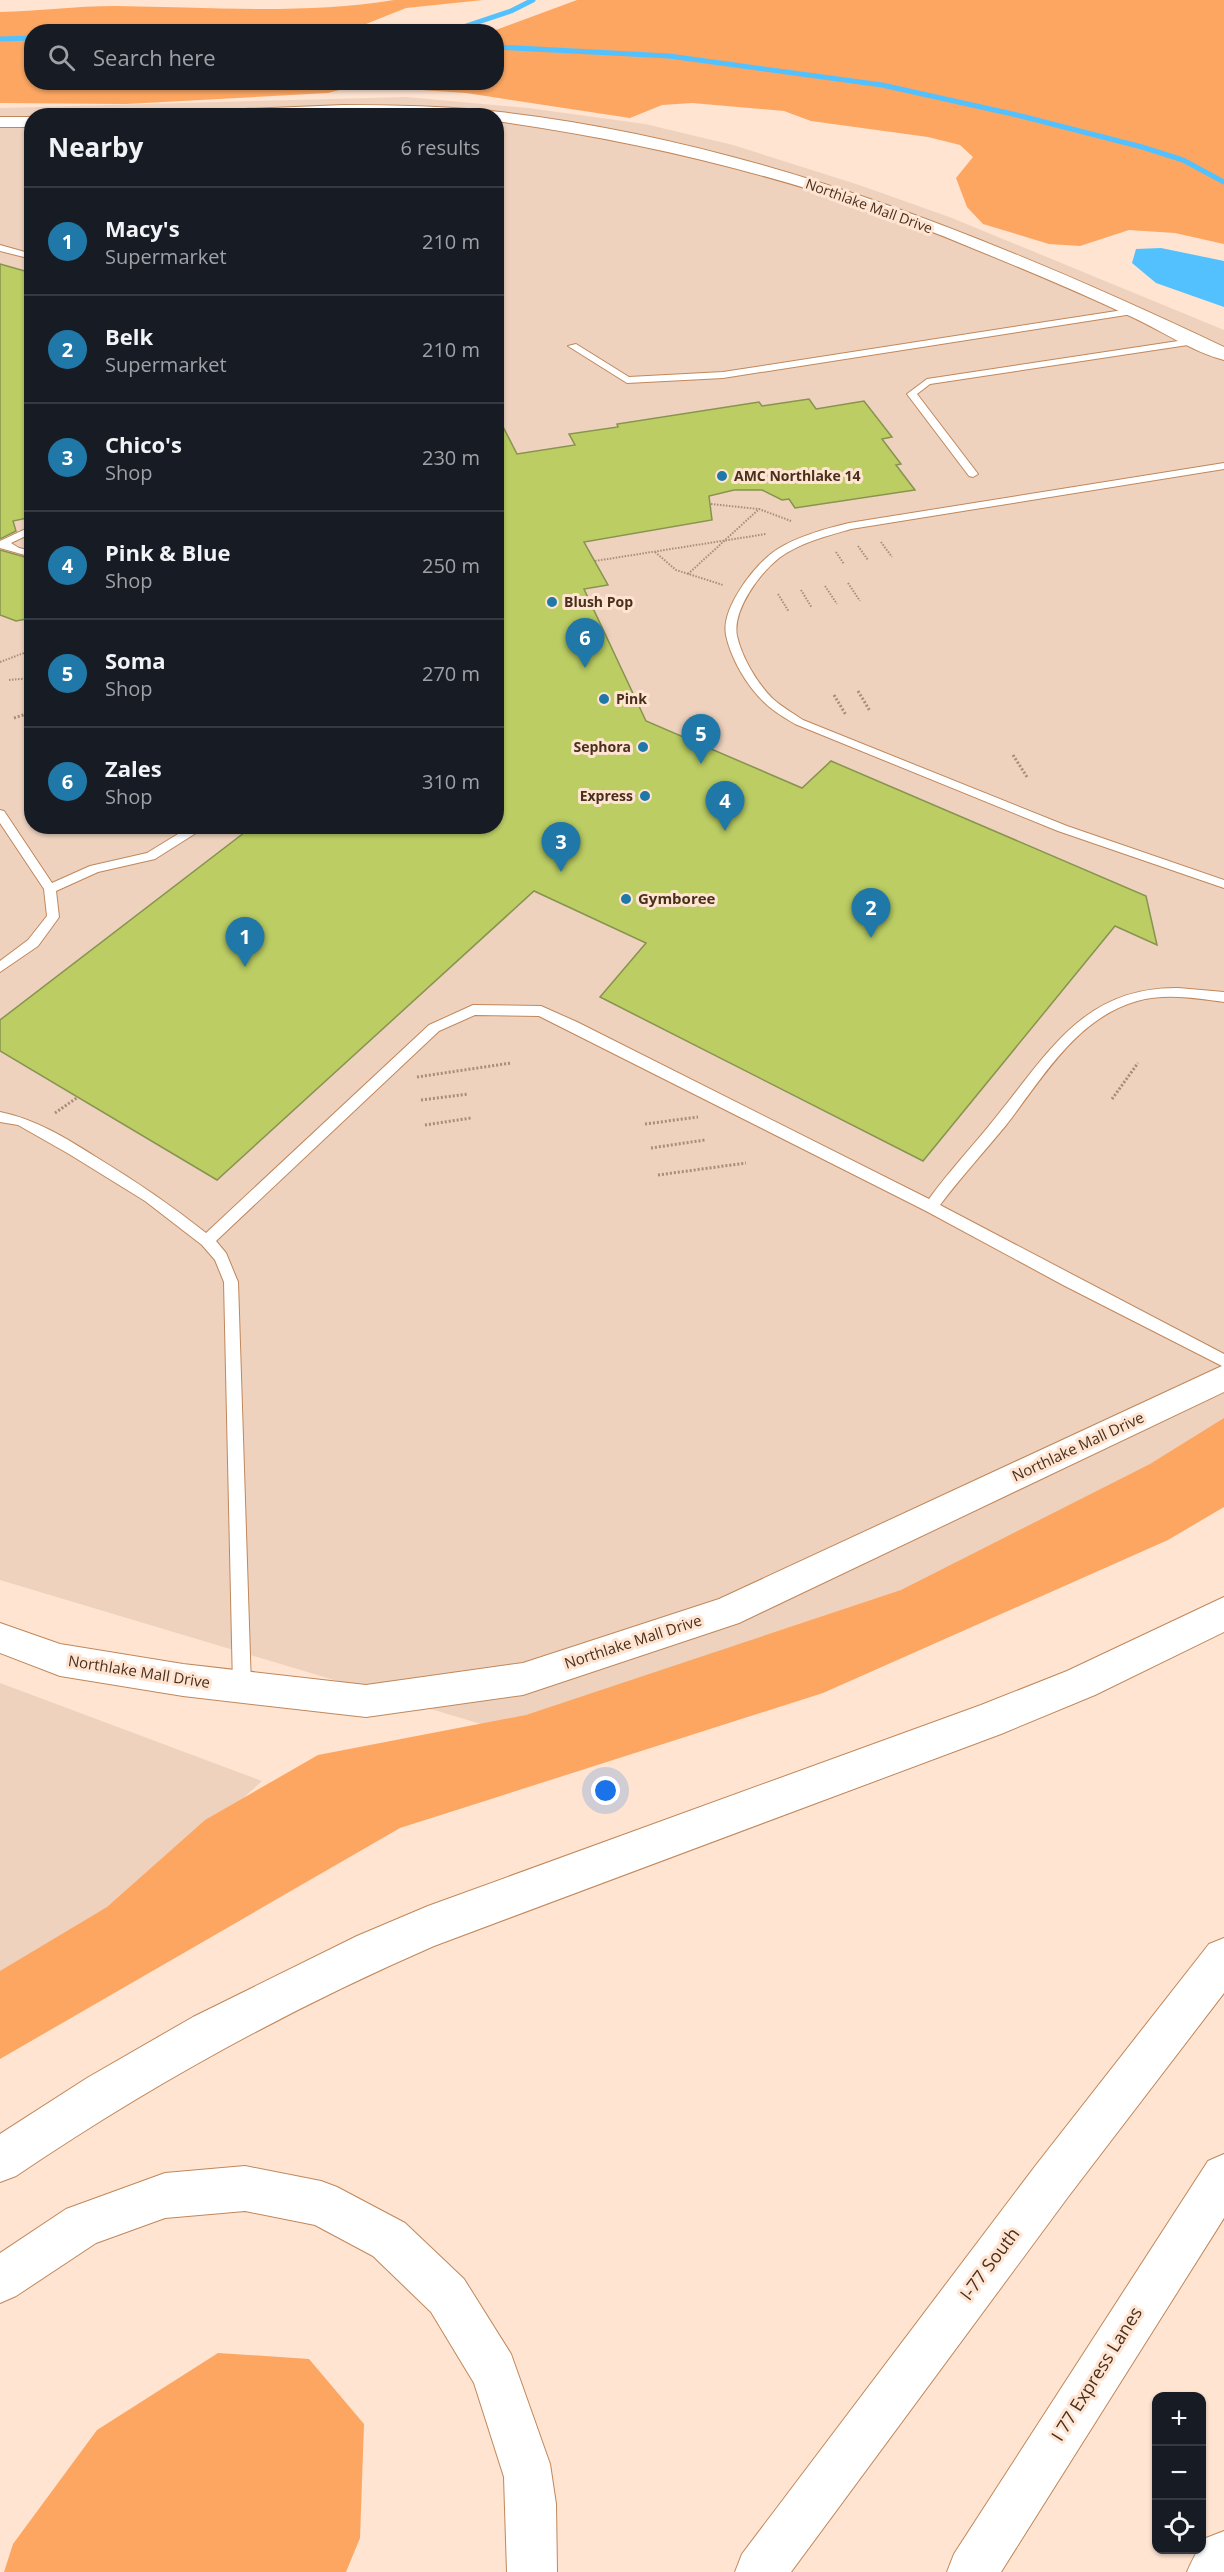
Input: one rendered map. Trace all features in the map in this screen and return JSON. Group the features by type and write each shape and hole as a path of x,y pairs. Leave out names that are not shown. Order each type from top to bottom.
{"highway":[{"path":"0,2160 72,2110 160,2058 253,2006 348,1960 428,1927 1081,1683 1224,1614"},
{"name":"I-77 South","path":"760,2572 1038,2200 1224,1959"},
{"name":"I 77 Express Lanes","path":"972,2572 1224,2177"},
{"path":"0,2280 32,2254 82,2224 129,2205 175,2194 258,2190 299,2196 339,2209 374,2227 409,2252 440,2283 469,2322 493,2366 513,2416 526,2466 532,2523 532,2572"},
{"path":"1212,2572 1224,2556"}],"street":[{"name":"Northlake Mall Drive","path":"504,117 619,134 743,164 879,208 973,243 1136,311 1224,354"},
{"path":"0,122 24,122"},
{"name":"Northlake Mall Drive","path":"0,1638 60,1660 242,1687 366,1701 437,1693 524,1679 727,1612 1224,1378"}],"lane":[{"path":"0,248 24,255"},
{"path":"573,346 627,380 723,375 1136,311"},
{"path":"973,474 912,394 927,382 1198,341"},
{"path":"1224,466 868,523 806,540 776,555 751,580 736,607 731,634 746,672 769,701 799,722 1104,845 1224,884"},
{"path":"3,544 24,533"},
{"path":"3,544 24,552"},
{"path":"0,814 50,889 52,917 33,944 0,968"},
{"path":"50,889 94,869 151,856 188,834"},
{"path":"931,1207 1041,1068 1083,1022 1106,1007 1135,996 1164,994 1224,996"},
{"path":"207,1240 434,1028 473,1010 541,1011 572,1024 931,1207 1224,1361"},
{"path":"0,1117 21,1121 74,1150 150,1197 207,1240 221,1257 231,1282 242,1687"}],"path":[{"path":"711,504 759,509 796,523"},
{"path":"688,574 759,509"},
{"path":"595,561 777,532"},
{"path":"879,539 892,556"},
{"path":"856,543 868,560"},
{"path":"832,546 844,564"},
{"path":"656,552 665,562 688,574 727,586"},
{"path":"848,582 860,601"},
{"path":"825,586 837,604"},
{"path":"801,590 812,608"},
{"path":"778,594 789,612"},
{"path":"0,662 24,653"},
{"path":"9,680 24,679"},
{"path":"858,691 870,711"},
{"path":"834,695 846,715"},
{"path":"14,718 24,715"},
{"path":"1013,755 1027,777"},
{"path":"417,1077 511,1063"},
{"path":"1112,1099 1138,1063"},
{"path":"421,1100 468,1094"},
{"path":"54,1113 78,1097"},
{"path":"645,1124 699,1117"},
{"path":"425,1125 471,1118"},
{"path":"651,1148 705,1140"},
{"path":"658,1175 746,1163"}],"shaded area":[{"path":"394,0 483,0 406,8 366,24 24,24 24,90 339,90 328,93 126,104 0,103 0,12 115,6 289,9 359,5"},
{"path":"577,0 1224,0 1224,244 1175,233 1129,230 1080,246 1049,244 983,224 967,207 956,178 973,157 960,145 928,137 811,121 784,111 692,103 662,105 630,118 466,93 422,90 504,90 504,27"},
{"path":"406,97 528,108 645,124 733,145 859,185 952,218 1224,330 1224,1442 581,1754 0,1580 0,108"},
{"path":"1224,1418 1224,1507 1168,1540 823,1693 400,1828 0,2059 0,1971 107,1907 205,1820 318,1755 526,1715 901,1590 1150,1464"},
{"path":"0,1683 262,1781 0,2020"},
{"path":"218,2353 309,2359 364,2424 360,2538 346,2572 4,2572 13,2544 97,2430"}],"water":[{"path":"1161,248 1224,261 1224,307 1156,283 1132,263 1136,249"}],"building":[{"path":"0,264 24,271 24,519 13,521 16,531 0,539"},
{"path":"809,399 816,409 864,401 892,437 882,439 901,464 896,465 915,490 795,508 789,499 782,500 762,490 734,490 709,496 712,520 584,542 608,585 584,589 646,721 802,788 831,761 1146,896 1157,945 1115,926 923,1161 600,997 646,943 534,891 217,1180 0,1051 0,1020 243,834 504,834 504,429 517,454 575,445 569,434 618,427 617,424 759,402 762,406"},
{"path":"0,550 24,557 24,620 16,621 0,615"}],"waterway":[{"path":"472,24 511,11 533,0"},
{"path":"0,39 24,38"},
{"path":"504,47 669,56 882,85 1017,115 1142,147 1183,160 1224,182"}],"place":[{"name":"AMC Northlake 14","path":"722,476"},
{"name":"Blush Pop","path":"552,602"},
{"name":"Zales","path":"585,668"},
{"name":"Pink","path":"604,699"},
{"name":"Sephora","path":"643,747"},
{"name":"Soma","path":"701,764"},
{"name":"Express","path":"645,796"},
{"name":"Pink & Blue","path":"725,831"},
{"name":"Chico's","path":"561,872"},
{"name":"Gymboree","path":"626,899"},
{"name":"Belk","path":"871,938"},
{"name":"Macy's","path":"245,967"}]}
